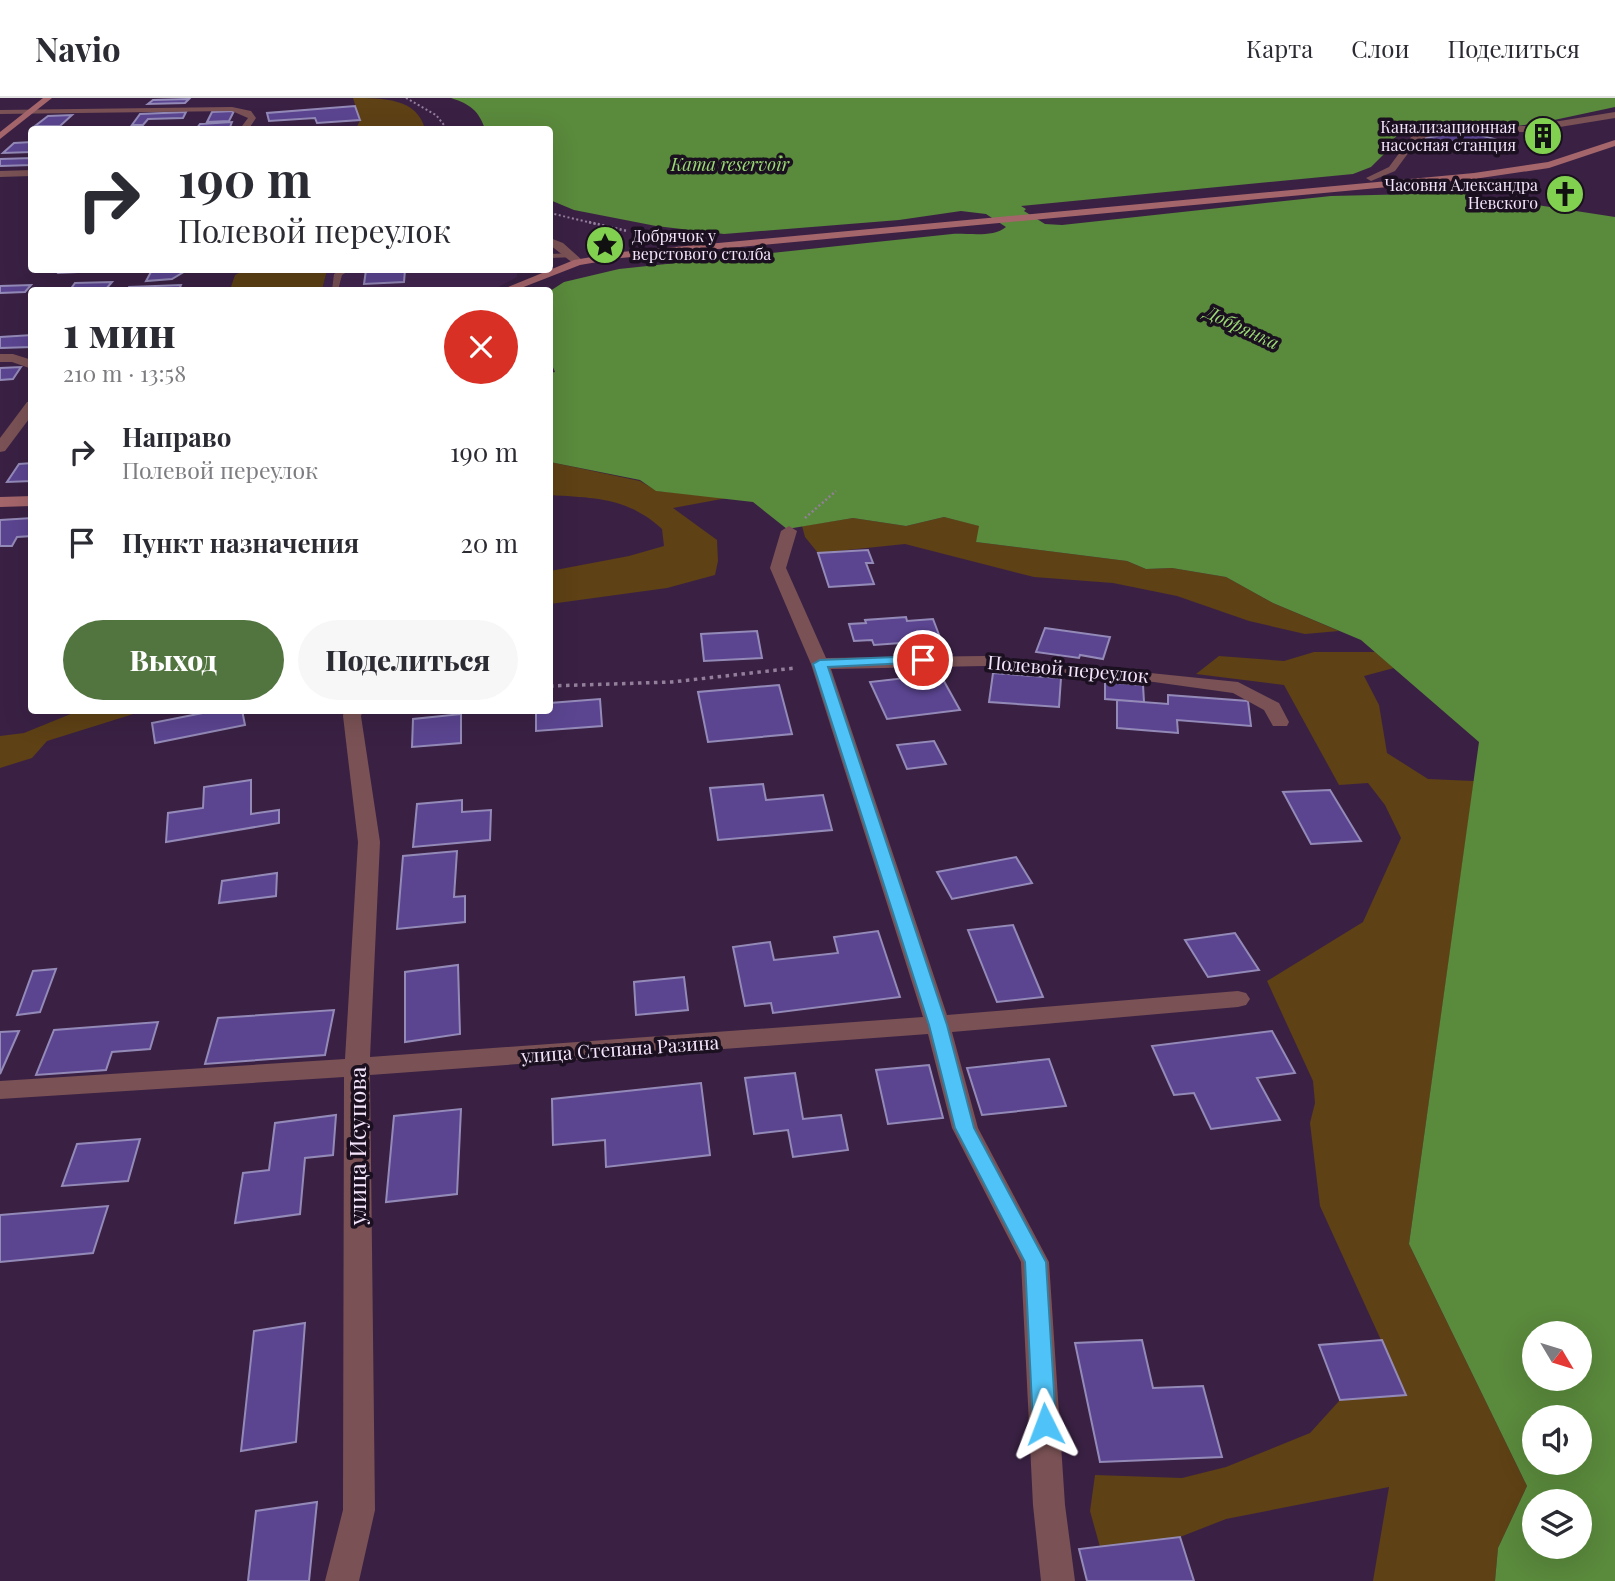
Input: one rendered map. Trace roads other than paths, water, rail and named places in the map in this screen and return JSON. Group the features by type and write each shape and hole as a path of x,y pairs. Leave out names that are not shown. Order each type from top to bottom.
{"street":[{"path":"0,136 48,98"},
{"path":"0,112 232,109 248,113 251,118 246,126"},
{"path":"1371,178 1392,169 1409,143 1430,133 1463,129 1529,129 1615,114"},
{"path":"553,268 575,258 984,223 1434,180 1549,165 1615,143"},
{"path":"0,174 28,173"},
{"path":"553,243 575,258"},
{"path":"513,287 543,273"},
{"path":"0,358 13,358 28,364"},
{"path":"0,448 28,410"},
{"path":"0,502 28,501"},
{"path":"789,531 778,568 820,664 938,1025 965,1128 1035,1262 1049,1505 1058,1581"},
{"name":"Полевой переулок","path":"820,664 923,660 984,661 1154,677 1238,688 1272,707 1280,723"},
{"name":"улица Исупова","path":"342,1581 359,1510 357,1068 369,842 353,714"},
{"name":"улица Степана Разина","path":"0,1090 357,1068 938,1025 1238,999"}],"lane":[{"path":"553,256 575,258"}],"water":[{"path":"451,98 1615,98 1615,107 1540,123 1509,127 1444,126 1399,134 1387,145 1392,146 1371,167 1353,174 1021,206 1026,209 1024,211 1045,224 1062,225 1331,196 1458,193 1615,217 1615,1581 1495,1581 1498,1548 1522,1497 1522,1559 1592,1559 1592,1489 1526,1489 1527,1486 1409,1244 1479,742 1361,640 1273,603 1226,577 1172,568 1146,569 1127,561 976,542 979,526 944,517 906,526 853,518 787,529 753,502 656,491 640,480 553,463 553,289 564,282 619,269 952,234 988,234 1006,227 986,214 961,211 899,220 724,234 656,226 574,210 553,201 553,126 484,126 477,113"}],"place":[{"name":"Канализационная насосная станция","path":"1543,136"},
{"name":"Часовня Александра Невского","path":"1565,194"},
{"name":"Добрячок у верстового столба","path":"605,245"}],"water label":[{"name":"Kama reservoir","path":"730,165"},
{"name":"Добрянка","path":"1242,328"}]}
